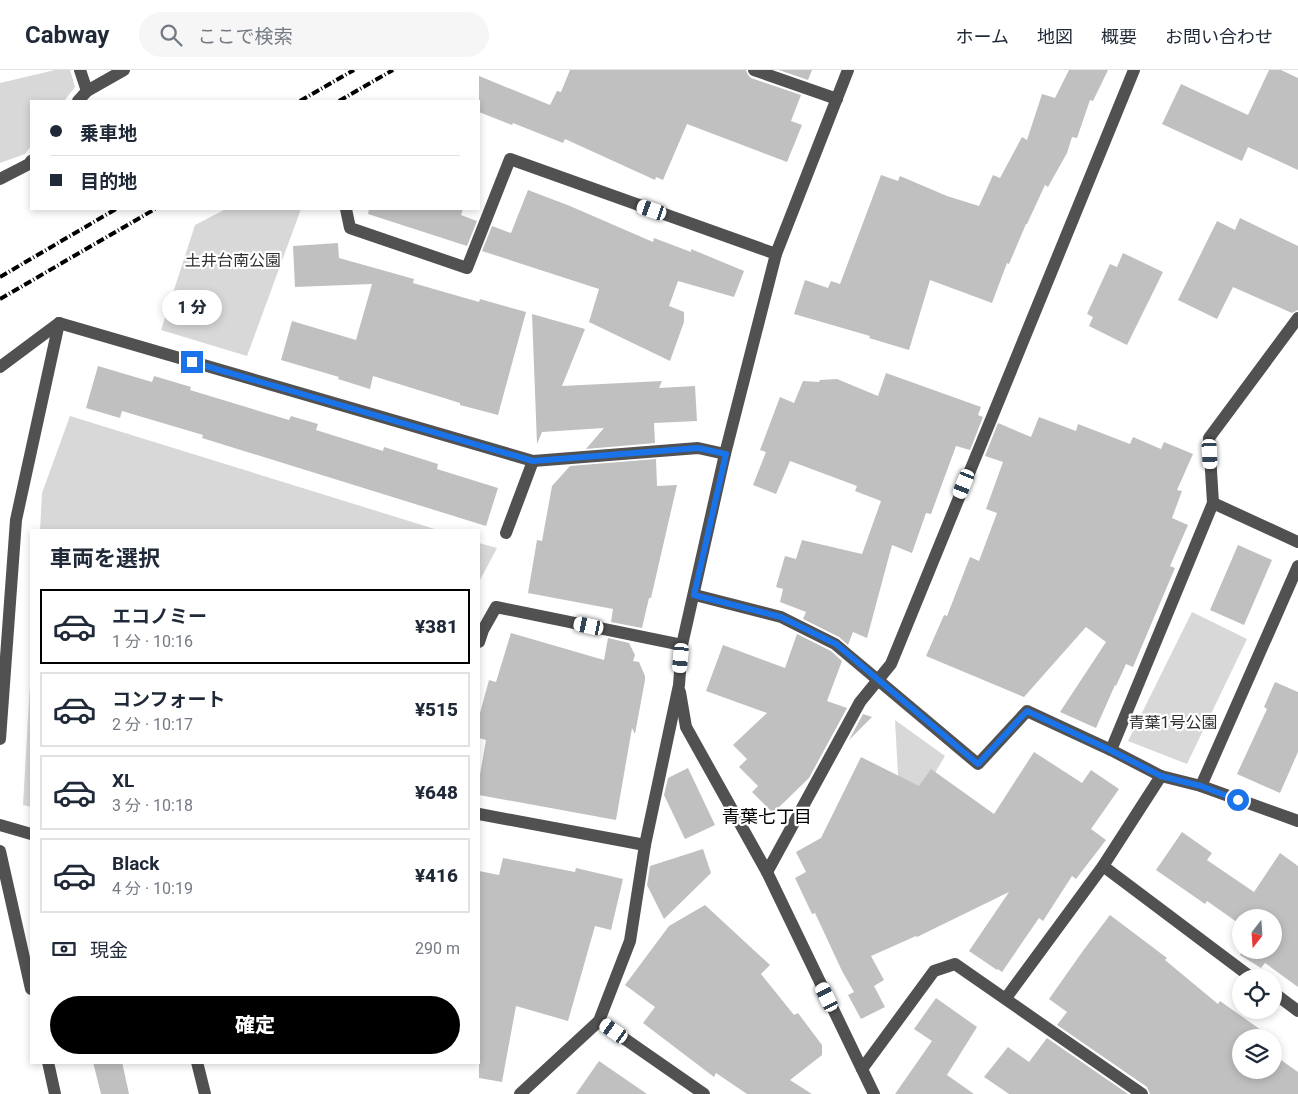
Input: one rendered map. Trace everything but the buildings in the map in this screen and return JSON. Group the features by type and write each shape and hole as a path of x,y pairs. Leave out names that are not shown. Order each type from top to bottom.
{"street":[{"path":"80,70 87,91"},
{"path":"79,100 87,91 124,70"},
{"path":"754,70 836,99"},
{"path":"520,1094 598,1021 630,941 645,845 678,685 682,645 726,454 776,254 848,70"},
{"path":"767,872 860,702 891,664 1134,70"},
{"path":"346,210 350,228 467,268 510,159 776,254"},
{"path":"0,179 30,162"},
{"path":"1110,750 1213,503 1209,438 1298,318"},
{"path":"59,323 533,461 698,448 726,454"},
{"path":"0,367 59,323"},
{"path":"0,739 16,520 59,323"},
{"path":"506,533 533,461"},
{"path":"1213,503 1298,542"},
{"path":"1201,786 1298,566"},
{"path":"694,595 781,617 836,644 978,764 1027,711 1161,776 1201,786 1297,818"},
{"path":"480,639 496,607 682,645"},
{"path":"678,685 686,727 767,872 874,1094"},
{"path":"1006,998 1103,866 1161,776"},
{"path":"480,814 645,845"},
{"path":"0,825 30,834"},
{"path":"0,851 30,985"},
{"path":"1103,866 1240,969"},
{"path":"862,1069 934,971 955,964 1142,1094"},
{"path":"1282,999 1298,1011"},
{"path":"598,1021 704,1094"},
{"path":"48,1064 55,1094"},
{"path":"198,1064 205,1094"}],"green space":[{"path":"55,70 70,70 75,87 65,100 30,100 30,147 25,154 0,163 0,83"},
{"name":"土井台南公園","path":"224,210 301,210 247,356 161,330 195,225"},
{"path":"70,416 435,529 40,529 42,493"},
{"path":"480,543 497,548 480,580"},
{"name":"青葉1号公園","path":"1192,612 1247,639 1187,764 1128,741"},
{"path":"30,683 30,807 23,805"},
{"path":"895,720 945,756 901,830"}],"railway":[{"path":"302,100 354,70"},
{"path":"341,100 393,70"},
{"path":"0,277 114,210"},
{"path":"0,299 153,210"}],"district":[{"name":"青葉七丁目","path":"767,816"}],"route":[{"path":"192,362 533,461 698,448 726,454 694,595 781,617 836,644 978,764 1027,711 1161,776 1201,786 1238,800"}]}
